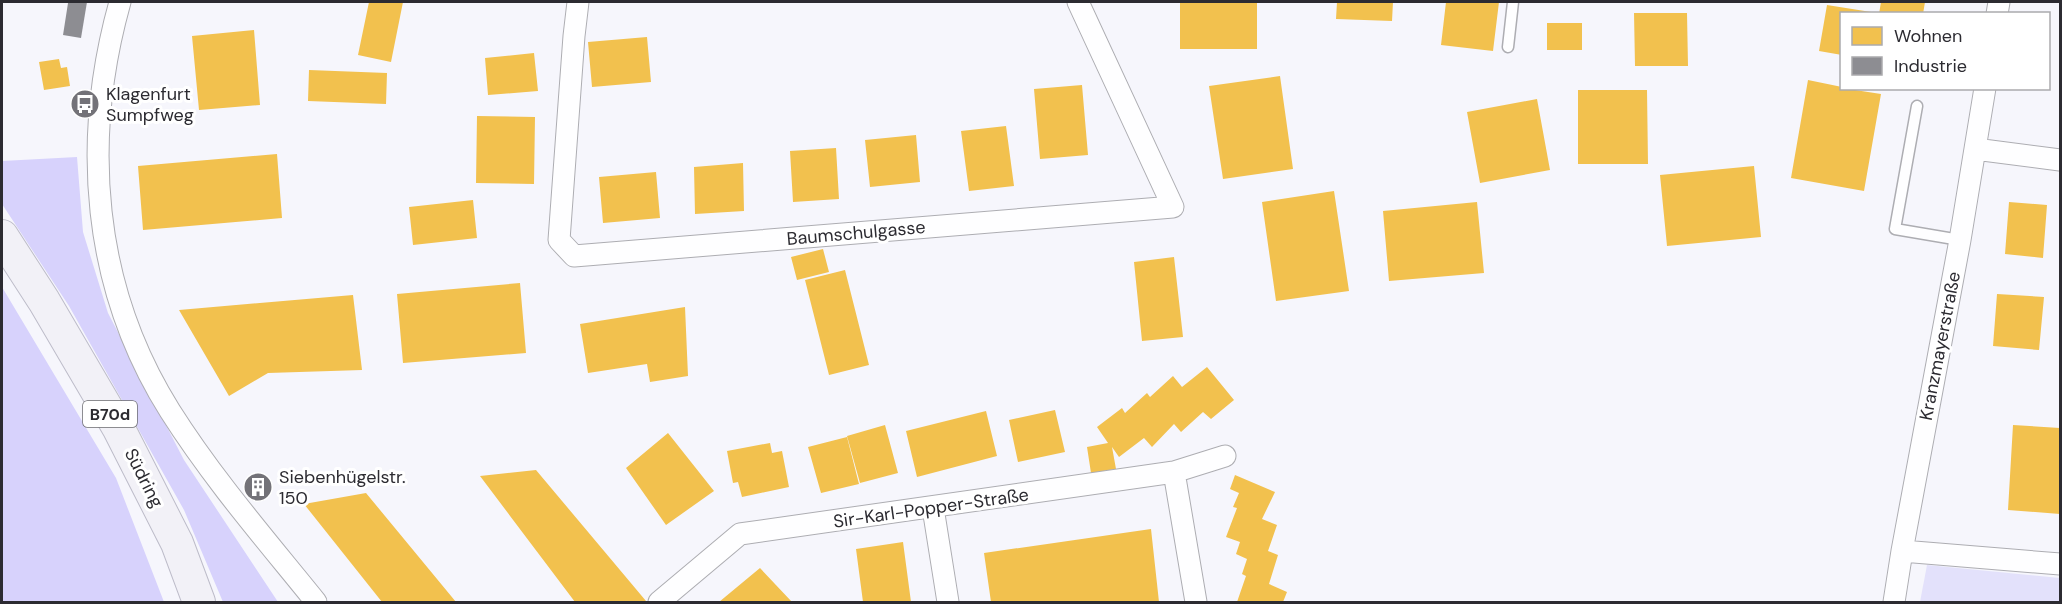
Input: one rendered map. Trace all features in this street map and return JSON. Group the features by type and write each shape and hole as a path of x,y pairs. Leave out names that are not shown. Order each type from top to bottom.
{"main road":[{"name":"Südring","path":"2,236 44,301 119,429 177,543 199,603"}],"street":[{"path":"120,2 110,39 104,77 98,147 100,215 117,298 140,355 170,411 208,466 316,603"},
{"name":"Baumschulgasse","path":"578,2 559,240 574,256 1173,207 1078,2"},
{"name":"Kranzmayerstraße","path":"1894,603 1960,240 1985,90"},
{"path":"1975,149 2061,160"},
{"name":"Sir-Karl-Popper-Straße","path":"659,603 740,534 1174,472 1225,456"},
{"path":"1174,472 1196,603"},
{"path":"933,508 948,603"},
{"path":"1902,551 2061,564"}],"lane":[{"path":"1508,47 1513,2"},
{"path":"1917,106 1895,229 1960,240"}],"shaded area":[{"path":"77,157 83,232 108,313 184,460 278,602 223,602 184,510 69,306 2,204 2,161"},
{"path":"2,287 116,478 164,602 2,602"},
{"path":"1927,565 2060,578 2060,602 1920,602"}],"building: Wohnen":[{"path":"369,2 403,2 391,62 358,55"},
{"path":"1180,2 1257,2 1257,49 1180,49"},
{"path":"1337,2 1393,2 1392,21 1336,19"},
{"path":"1446,2 1499,2 1493,51 1441,45"},
{"path":"1881,2 1925,2 1923,12 1879,12"},
{"path":"1827,5 1871,12 1840,12 1840,55 1819,51"},
{"path":"1634,13 1687,13 1688,66 1635,66"},
{"path":"1547,23 1582,23 1582,50 1547,50"},
{"path":"254,30 260,105 199,110 192,36"},
{"path":"647,37 651,82 592,87 588,42"},
{"path":"534,53 538,91 488,95 485,58"},
{"path":"59,59 61,68 67,67 70,86 44,90 39,62"},
{"path":"309,70 387,73 386,104 308,101"},
{"path":"1280,76 1293,169 1223,179 1209,86"},
{"path":"1808,80 1840,87 1840,90 1881,94 1864,191 1791,178"},
{"path":"1082,85 1088,155 1040,159 1034,89"},
{"path":"1578,90 1647,90 1648,164 1578,164"},
{"path":"1537,99 1550,170 1480,183 1467,112"},
{"path":"477,116 535,117 534,184 476,183"},
{"path":"1006,126 1014,186 969,191 961,131"},
{"path":"916,135 920,182 870,187 865,140"},
{"path":"836,148 839,199 793,202 790,151"},
{"path":"277,154 282,218 143,230 138,166"},
{"path":"743,163 744,211 695,214 694,167"},
{"path":"1754,166 1761,237 1667,246 1660,175"},
{"path":"656,172 660,218 603,223 599,177"},
{"path":"1334,191 1349,291 1276,301 1262,202"},
{"path":"473,200 477,238 413,245 409,207"},
{"path":"1477,202 1484,273 1389,281 1383,211"},
{"path":"2009,202 2047,205 2043,258 2005,254"},
{"path":"823,249 829,272 797,280 791,257"},
{"path":"1174,257 1183,337 1142,341 1134,262"},
{"path":"845,270 869,365 829,375 805,280"},
{"path":"520,283 526,353 403,363 397,294"},
{"path":"1997,294 2044,297 2039,350 1993,346"},
{"path":"353,295 362,370 268,373 229,396 179,310"},
{"path":"685,307 688,376 650,382 647,364 588,373 580,324"},
{"path":"1207,367 1234,400 1211,419 1203,412 1181,432 1174,424 1152,447 1144,438 1119,457 1112,447 1116,469 1091,473 1087,447 1108,443 1097,427 1122,408 1125,413 1147,393 1150,397 1173,376 1182,387"},
{"path":"1055,410 1065,452 1018,462 1009,420"},
{"path":"986,411 997,456 917,477 906,431"},
{"path":"885,425 898,473 860,483 847,436"},
{"path":"2013,425 2060,428 2060,514 2008,510"},
{"path":"668,433 714,491 666,525 626,468"},
{"path":"847,437 859,484 821,493 808,447"},
{"path":"770,443 772,453 782,451 789,487 742,497 738,482 733,483 727,451"},
{"path":"536,470 646,601 575,602 480,476"},
{"path":"1235,475 1275,492 1262,519 1277,525 1268,551 1278,555 1269,584 1287,592 1283,602 1237,602 1246,576 1242,574 1247,559 1236,554 1240,542 1226,537 1237,508 1233,507 1239,493 1230,489"},
{"name":"Siebenhügelstr. 150","path":"256,476 270,491 260,499 247,484"},
{"path":"366,493 456,602 382,602 304,504"},
{"path":"1151,529 1159,602 991,602 984,553"},
{"path":"903,542 911,602 863,602 856,549"},
{"path":"760,568 792,602 719,602"}],"building: Industrie":[{"path":"87,2 81,38 63,35 68,3"}],"place":[{"name":"Klagenfurt Sumpfweg","path":"85,104"},
{"name":"Siebenhügelstr. 150","path":"258,487"}]}
